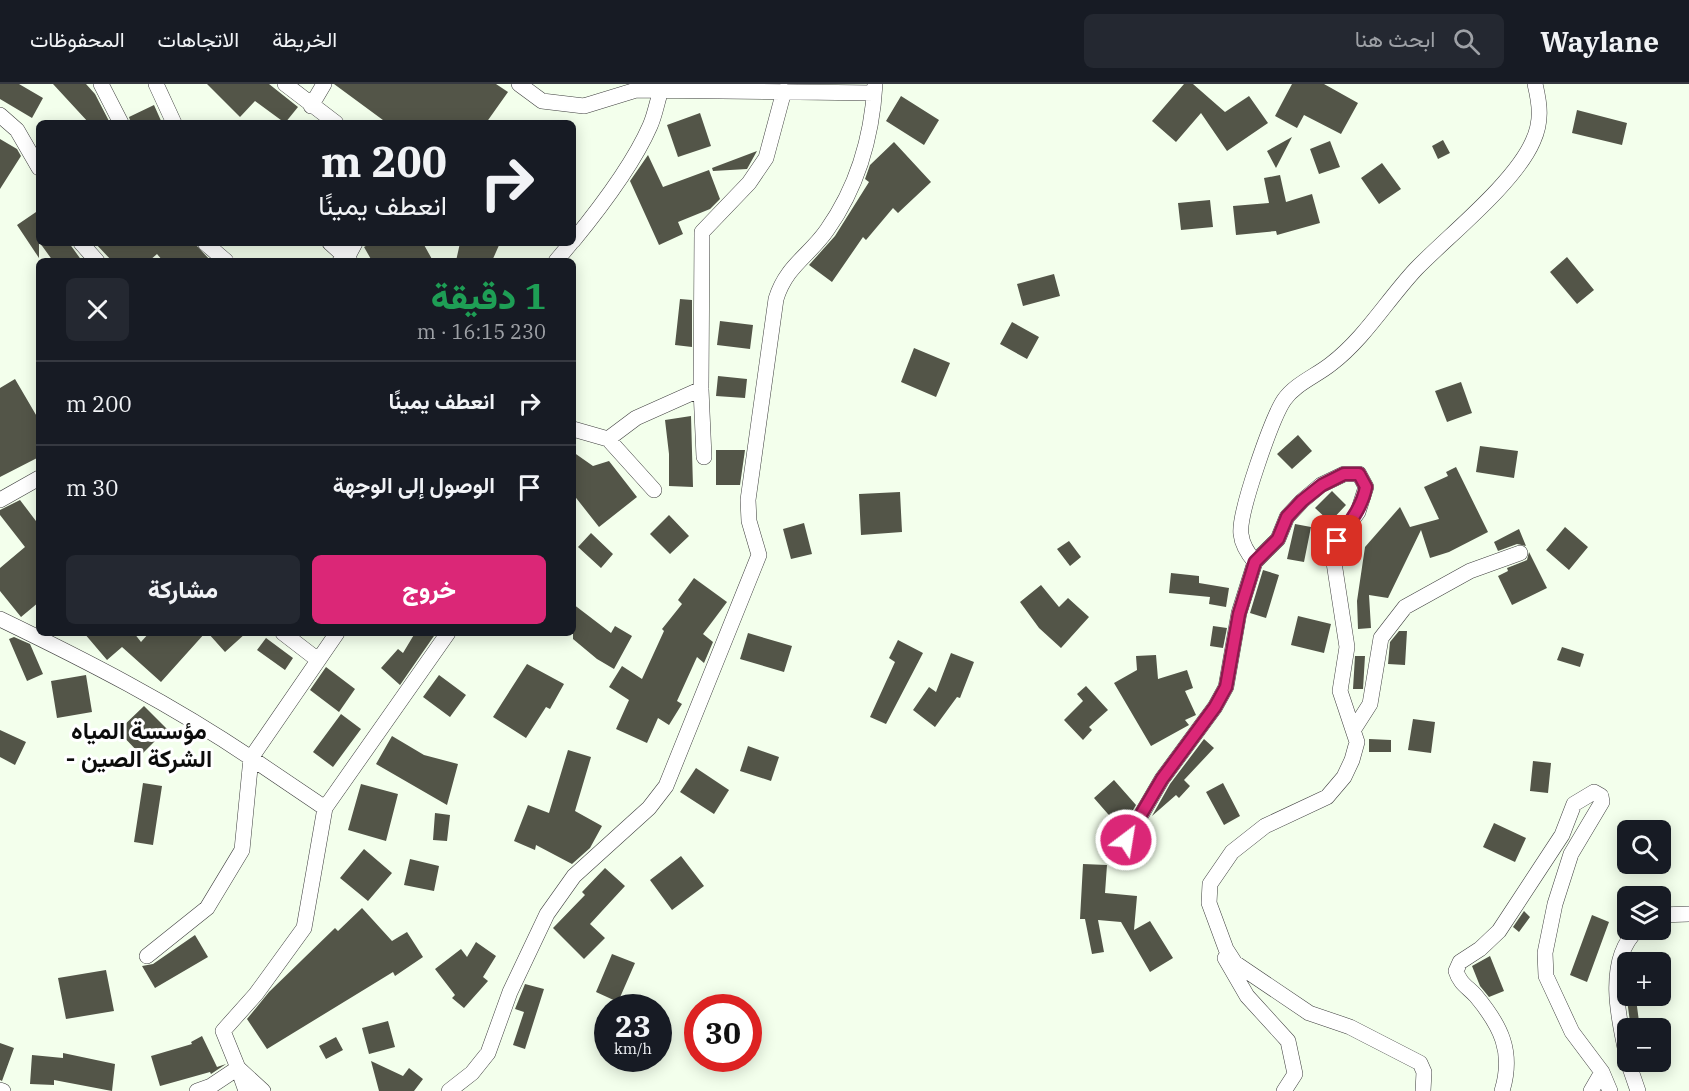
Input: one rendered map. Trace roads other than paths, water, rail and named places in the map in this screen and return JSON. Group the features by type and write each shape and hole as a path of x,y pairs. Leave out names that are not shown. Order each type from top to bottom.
{"street":[{"path":"101,84 119,120"},
{"path":"156,84 173,120"},
{"path":"285,84 310,106 331,120"},
{"path":"310,106 324,84"},
{"path":"449,1091 471,1073 488,1053 510,992 547,914 574,876 649,808 666,786 759,555 749,522 748,500 776,299 782,280 827,231 852,187 869,137 874,88 784,91 636,90 584,106 542,101 519,84"},
{"path":"1255,562 1248,553 1240,534 1245,503 1284,400 1303,382 1332,364 1361,335 1416,270 1507,178 1532,144 1541,121 1535,84"},
{"path":"576,237 593,217 636,150 650,125 660,90"},
{"path":"704,457 701,389 702,232 748,183 766,158 784,91"},
{"path":"0,115 17,130 36,163"},
{"path":"84,246 94,258"},
{"path":"208,246 222,258"},
{"path":"333,246 344,258"},
{"path":"559,258 569,246"},
{"path":"608,439 636,418 701,389"},
{"path":"576,432 597,433 608,439 654,490"},
{"path":"1126,840 1162,779 1215,707 1226,687 1239,614 1255,562 1278,539 1287,517 1302,501 1322,485 1344,474 1359,474 1366,487 1364,497 1358,512 1337,541 1333,556 1347,647 1340,690 1357,742 1352,760 1344,777 1327,797 1250,835 1232,852 1210,884 1209,903 1226,949 1235,963 1309,1013 1350,1027 1420,1063 1424,1072 1423,1091"},
{"path":"0,500 36,480"},
{"path":"1354,729 1370,704 1381,638 1405,607 1432,589 1470,571 1520,553"},
{"path":"0,620 101,668 195,720 324,808"},
{"path":"287,636 318,660"},
{"path":"147,956 207,908 242,850 251,758 335,636"},
{"path":"246,1091 223,1031 256,994 304,928 324,808 446,636"},
{"path":"1502,1091 1508,1056 1500,1031 1474,994 1460,982 1456,971 1460,962 1480,949 1498,931 1562,835 1574,804 1594,792 1601,796 1602,802 1571,854 1555,904 1545,953 1546,976 1572,1032 1602,1072 1610,1091"},
{"path":"1671,915 1689,915"},
{"path":"1619,1018 1617,982 1626,940"},
{"path":"1226,949 1223,954 1226,963 1247,996 1288,1041 1295,1074 1284,1091"},
{"path":"197,1091 211,1086 238,1068"},
{"path":"238,1068 263,1091"},
{"path":"1591,1091 1602,1072"},
{"path":"1631,1072 1638,1091"}],"district":[{"name":"مؤسسة المياه - الشركة الصين","path":"139,745"}]}
